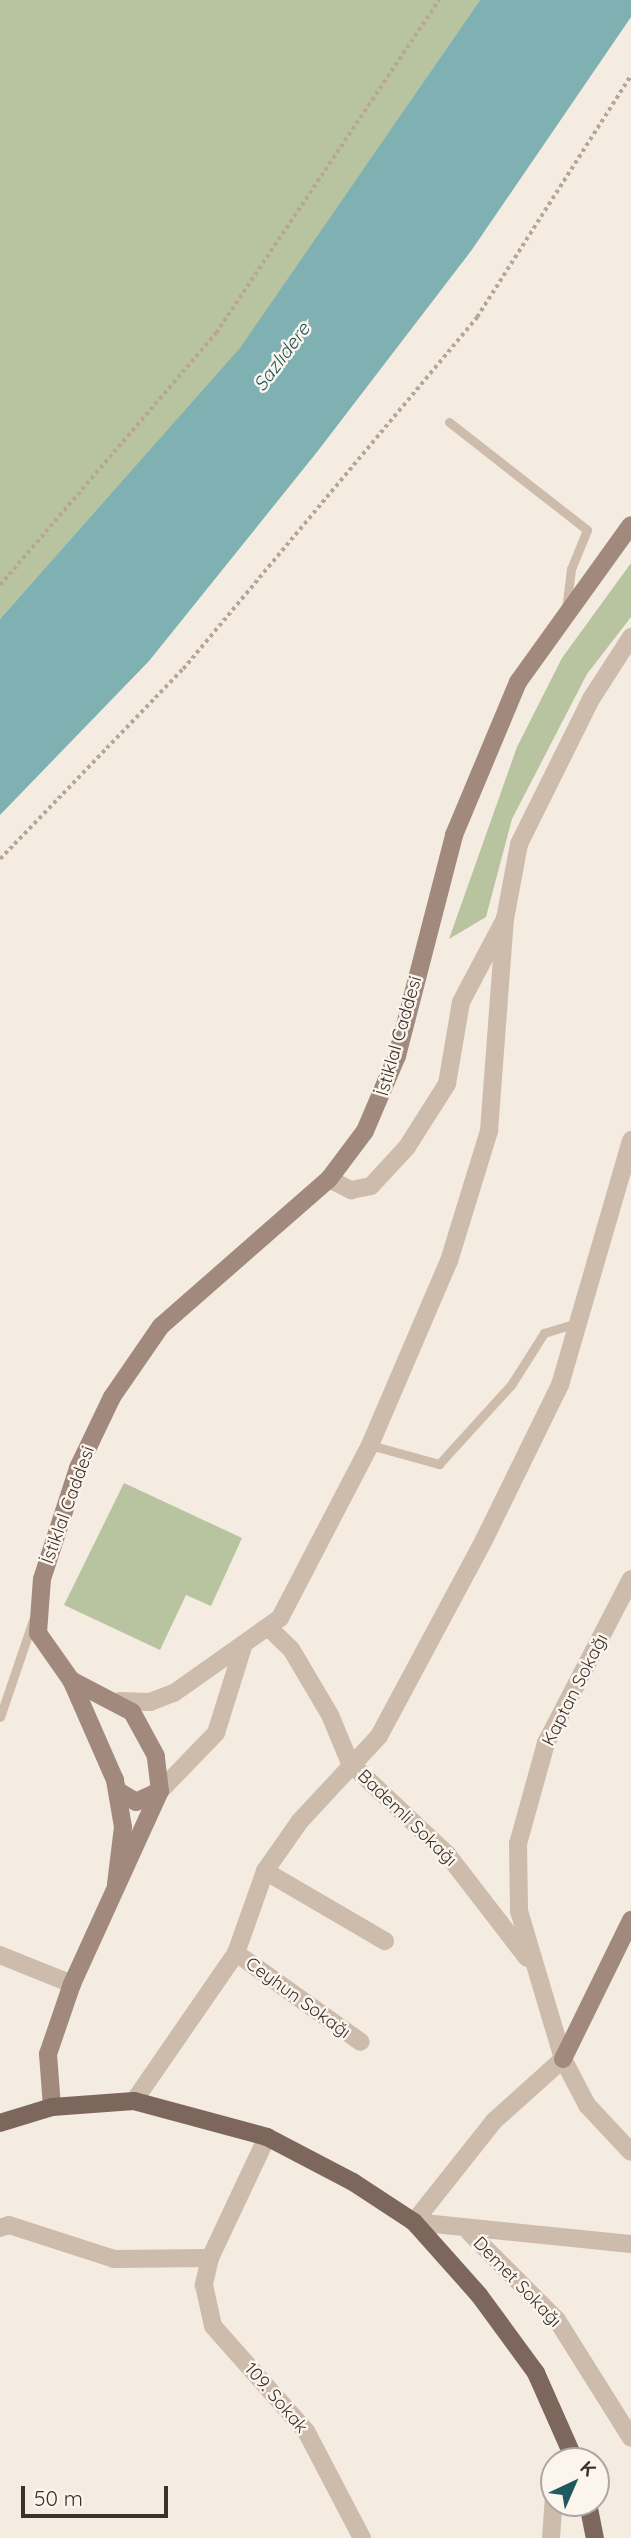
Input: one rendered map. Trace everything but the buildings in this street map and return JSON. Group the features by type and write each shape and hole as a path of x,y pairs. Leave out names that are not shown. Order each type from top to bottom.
{"main road":[{"name":"İstiklal Caddesi","path":"116,1884 123,1827 118,1791 71,1680 44,1646 37,1609 78,1468 128,1372 161,1326 329,1179 381,1101 454,835 518,682 566,610 631,525"},
{"name":"İstiklal Caddesi","path":"52,2107 48,2054 72,1984 160,1791 145,1728 120,1701 71,1680"},
{"path":"90,1726 99,1706 120,1701"},
{"path":"118,1791 136,1802 160,1791"},
{"path":"563,2059 631,1920"},
{"path":"0,2123 52,2107 134,2101 267,2137 414,2222 480,2295 536,2373 569,2447"},
{"path":"591,2517 595,2538"}],"street":[{"path":"120,1701 150,1702 174,1693 268,1627 292,1598 370,1445 449,1261 489,1131 505,919 519,844 591,699 631,637"},
{"path":"329,1179 361,1190 407,1147 447,1084 461,1002 505,919"},
{"path":"134,2101 236,1953 265,1871 350,1763 379,1737 478,1552 560,1385 583,1321 631,1140"},
{"name":"Kaptan Sokağı","path":"631,1579 546,1743 518,1844 519,1911 534,1969 563,2059 587,2105 631,2152"},
{"name":"Bademli Sokağı","path":"268,1627 291,1649 330,1714 350,1763 447,1854 534,1969"},
{"path":"160,1791 216,1733 243,1647"},
{"path":"265,1871 385,1941"},
{"name":"Ceyhun Sokağı","path":"236,1953 361,2042"},
{"path":"0,1955 72,1984"},
{"path":"563,2059 494,2122 414,2222 469,2232 631,2244"},
{"name":"109. Sokak","path":"267,2137 210,2258 204,2285 213,2326 306,2431 362,2538"},
{"path":"0,2228 9,2225 114,2259 210,2258"},
{"name":"Demet Sokağı","path":"469,2232 557,2320 625,2411 631,2438"},
{"path":"551,2538 553,2517"}],"lane":[{"path":"449,422 587,530 571,569 566,610"},
{"path":"370,1445 439,1464 512,1385 544,1333 583,1321"},
{"path":"0,1717 37,1609"}],"path":[{"path":"0,585 216,332 439,0"},
{"path":"0,859 183,669 477,317 631,75"}],"green space":[{"path":"0,0 480,0 240,349 0,619"},
{"path":"631,563 631,617 587,674 512,819 486,917 449,939 517,747 562,658"},
{"path":"124,1483 242,1538 211,1606 186,1595 160,1650 64,1605"}],"water":[{"name":"Sazlıdere","path":"480,0 631,0 631,17 471,251 317,452 149,661 0,815 0,619 240,348"}]}
